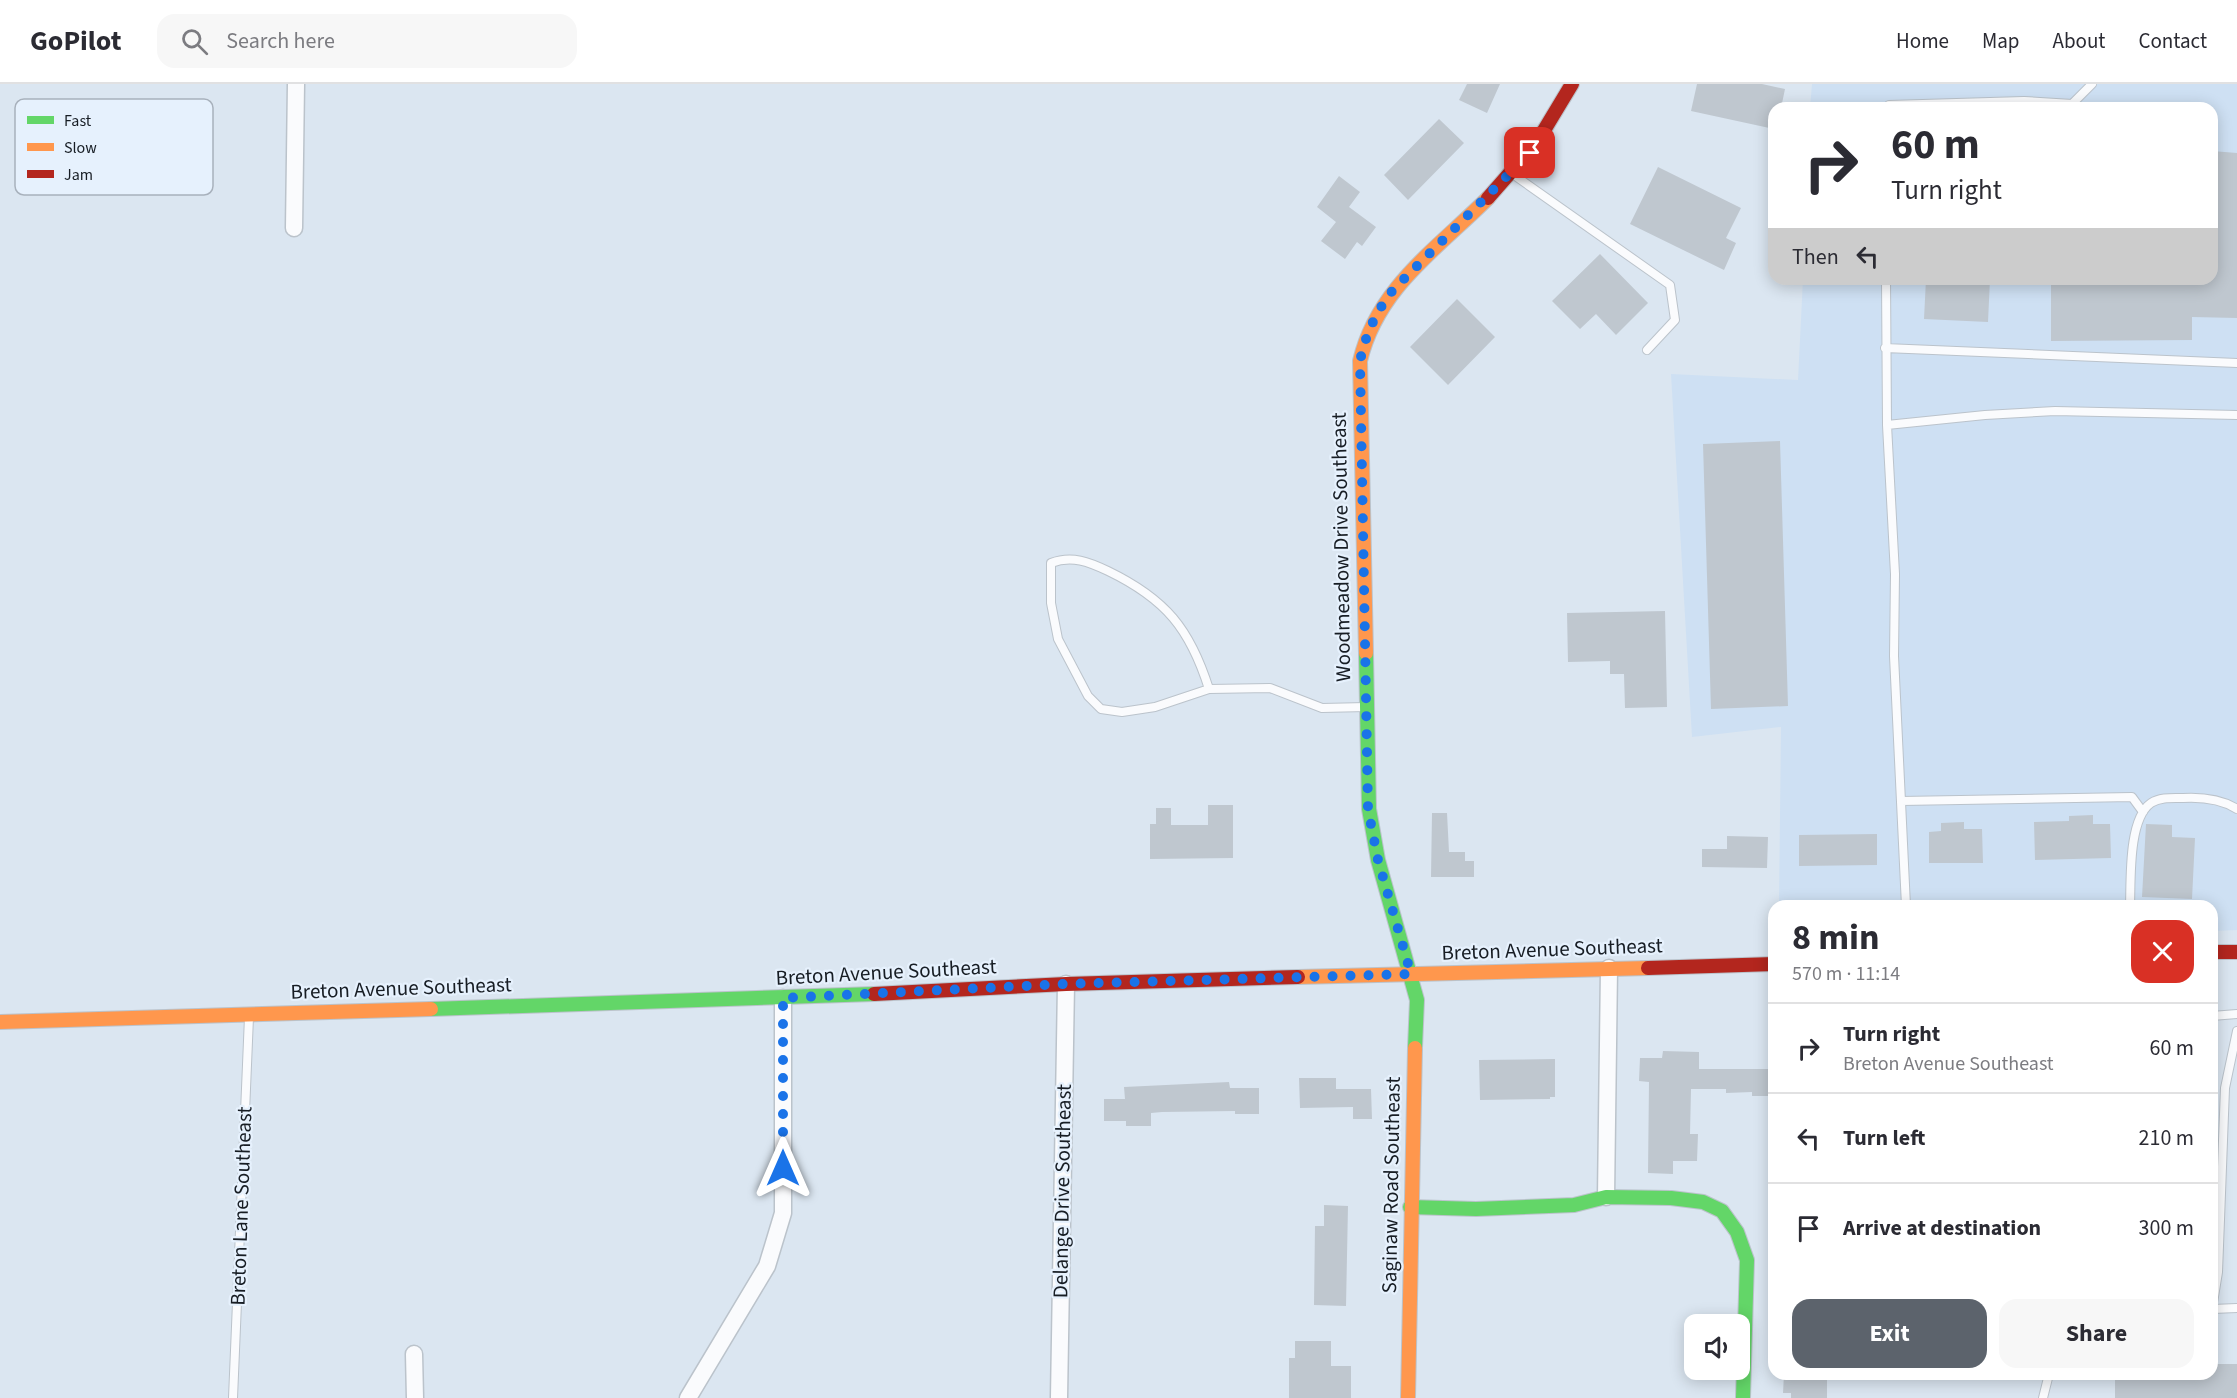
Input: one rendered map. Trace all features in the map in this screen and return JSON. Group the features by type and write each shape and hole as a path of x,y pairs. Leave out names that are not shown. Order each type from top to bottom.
{"street":[{"path":"294,228 296,84"},
{"name":"Woodmeadow Drive Southeast","path":"1411,974 1373,839 1368,809 1360,361 1366,336 1378,309 1393,290 1530,153 1559,113 1572,84"},
{"path":"2218,952 2237,952"},
{"name":"Breton Avenue Southeast","path":"0,1022 783,998 1065,984 1768,964"},
{"path":"1606,1197 1608,968"},
{"name":"Saginaw Road Southeast","path":"1408,1398 1410,1207 1417,1000 1411,974"},
{"name":"Delange Drive Southeast","path":"1059,1398 1065,984"},
{"path":"688,1398 767,1266 783,1214 783,998"},
{"path":"1410,1207 1476,1209 1574,1205 1606,1197 1671,1198 1703,1202 1722,1211 1737,1232 1747,1260 1743,1398"},
{"path":"414,1354 415,1398"}],"lane":[{"path":"2075,102 2092,84"},
{"path":"1511,173 1670,285 1675,320 1647,350"},
{"path":"1886,285 1887,425 1895,574 1894,656 1906,900"},
{"path":"1885,348 2237,363"},
{"path":"1887,425 1985,415 2055,411 2237,415"},
{"path":"1209,689 1198,654 1179,624 1157,601 1133,583 1088,562 1066,558 1051,563 1051,603 1058,639 1064,655 1074,666 1095,705 1122,712 1155,707 1209,689 1270,688 1322,708 1366,707"},
{"path":"1901,801 2132,797 2143,812"},
{"path":"2130,900 2134,842 2143,812 2157,800 2187,798 2215,800 2237,809"},
{"name":"Breton Lane Southeast","path":"233,1398 249,1013"},
{"path":"2218,1016 2237,1014"},
{"path":"2218,1272 2225,1088 2237,1031"},
{"path":"2218,1309 2237,1308"},
{"path":"2043,1398 2048,1380"}],"shaded area":[{"path":"1812,84 2237,84 2237,930 2218,931 2218,900 1779,900 1781,727 1692,737 1671,374 1798,380 1803,285 2218,285 2218,102 1810,102"}],"building":[{"path":"1467,84 1500,84 1487,113 1459,100"},
{"path":"1697,84 1762,84 1785,89 1782,102 1768,102 1768,128 1691,111"},
{"path":"1439,119 1464,143 1408,200 1384,175"},
{"path":"2218,151 2237,153 2237,318 2192,317 2192,340 2051,341 2051,285 2218,285"},
{"path":"1658,167 1741,208 1726,238 1736,243 1724,270 1630,224"},
{"path":"1339,176 1360,192 1349,207 1376,227 1362,246 1357,242 1345,259 1321,241 1336,222 1317,207"},
{"path":"1600,254 1648,303 1616,335 1596,314 1580,329 1552,301"},
{"path":"1926,285 1990,285 1988,322 1924,319"},
{"path":"1457,299 1495,337 1448,385 1410,347"},
{"path":"1780,441 1788,706 1711,709 1703,444"},
{"path":"1665,611 1667,707 1625,708 1624,674 1610,674 1610,661 1568,662 1567,613"},
{"path":"1208,805 1233,805 1233,858 1150,859 1150,824 1156,824 1156,808 1171,808 1171,825 1208,825"},
{"path":"1432,813 1447,813 1449,852 1465,852 1465,861 1474,861 1474,877 1431,877"},
{"path":"2093,815 2093,824 2110,824 2111,858 2035,860 2034,822 2069,821 2069,816"},
{"path":"1964,822 1964,829 1982,829 1983,863 1929,863 1929,832 1941,831 1941,823"},
{"path":"2146,824 2172,825 2172,837 2195,838 2192,899 2142,897"},
{"path":"1877,834 1877,865 1799,866 1799,835"},
{"path":"1727,836 1768,837 1767,868 1702,867 1702,849 1727,849"},
{"path":"1663,1051 1699,1052 1699,1069 1768,1069 1768,1096 1752,1096 1752,1092 1726,1093 1726,1089 1691,1089 1690,1134 1698,1134 1697,1161 1673,1161 1673,1174 1648,1173 1649,1082 1639,1081 1640,1058 1662,1058"},
{"path":"1555,1059 1555,1097 1480,1100 1479,1060"},
{"path":"1299,1078 1336,1078 1336,1089 1371,1089 1372,1119 1353,1119 1353,1107 1300,1108"},
{"path":"1229,1082 1230,1088 1259,1088 1259,1114 1235,1114 1235,1111 1151,1113 1151,1126 1126,1126 1126,1121 1104,1121 1104,1099 1125,1099 1124,1087"},
{"path":"1324,1205 1348,1206 1346,1306 1314,1305 1315,1226 1324,1226"},
{"path":"1295,1341 1331,1341 1331,1366 1351,1366 1351,1398 1289,1398 1289,1358 1295,1358"},
{"path":"2218,1364 2237,1364 2237,1398 2115,1398 2115,1380 2218,1380"},
{"path":"1784,1380 1827,1380 1827,1398 1791,1398 1791,1393 1783,1393"}],"traffic: fast":[{"path":"1366,653 1369,809 1378,860 1417,1000 1415,1048"},
{"path":"431,1009 874,994"},
{"path":"1410,1207 1476,1209 1574,1205 1606,1197 1671,1198 1703,1202 1722,1211 1737,1232 1747,1260 1743,1398"}],"traffic: slow":[{"path":"1366,653 1360,361 1368,335 1380,312 1395,291 1430,252 1488,198"},
{"path":"1298,977 1648,968"},
{"path":"0,1022 431,1009"},
{"path":"1408,1398 1415,1048"}],"traffic: jam":[{"path":"1488,198 1537,142 1572,84"},
{"path":"2218,952 2237,952"},
{"path":"1648,968 1768,964"},
{"path":"874,994 1066,984 1298,977"}],"route":[{"path":"783,1168 783,998 1065,984 1411,974 1378,860 1368,809 1360,361 1366,336 1378,309 1393,290 1530,153"}]}
